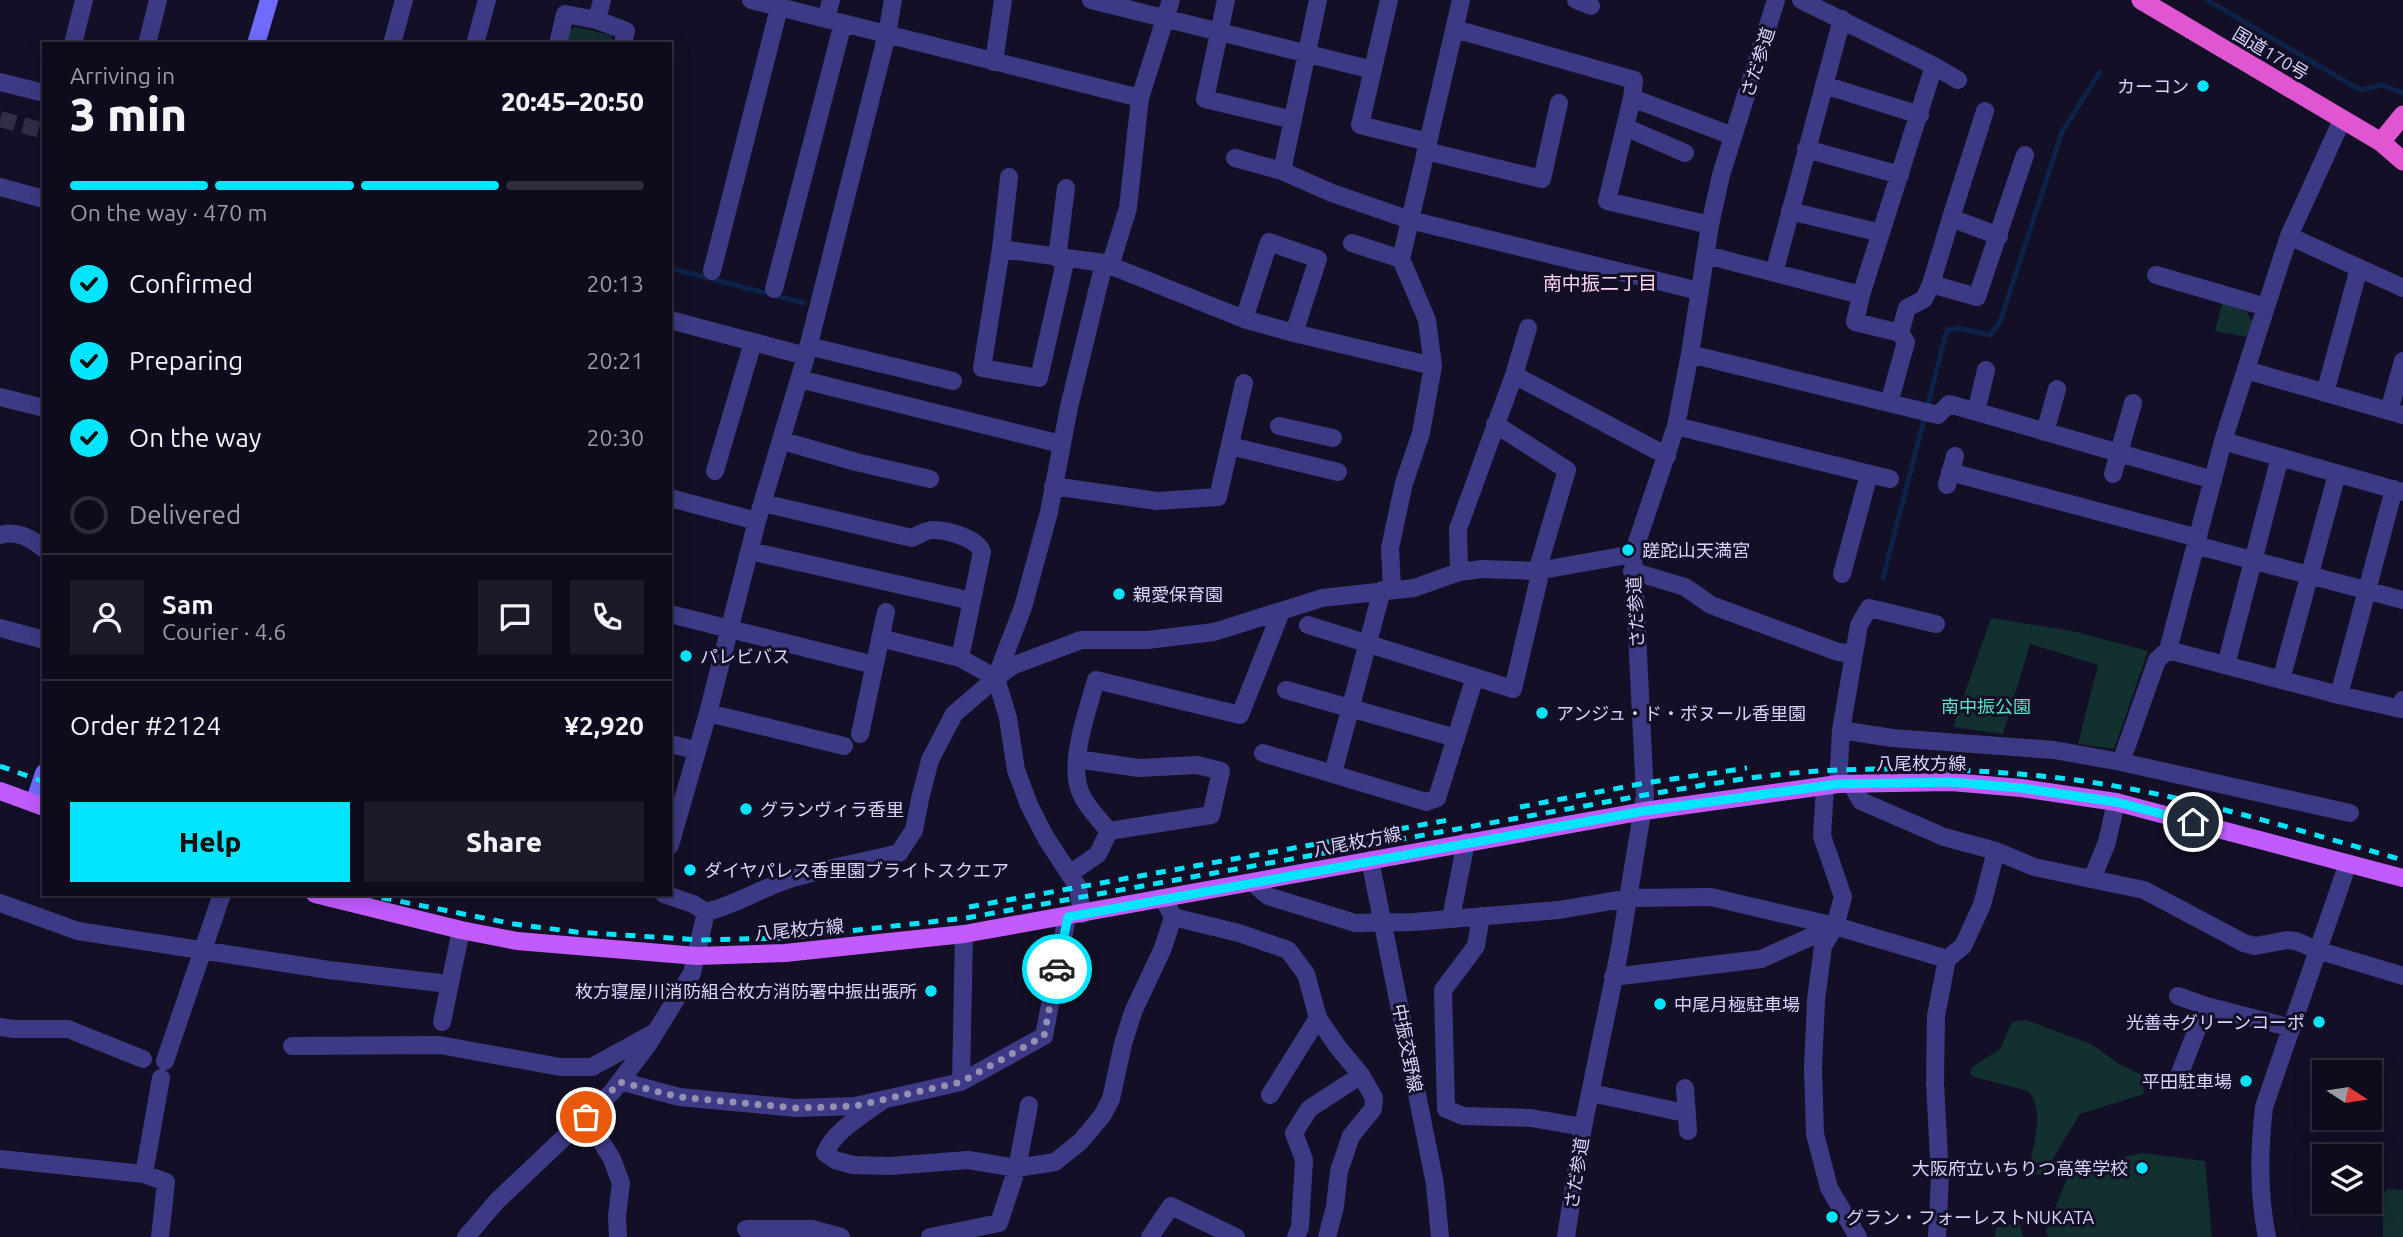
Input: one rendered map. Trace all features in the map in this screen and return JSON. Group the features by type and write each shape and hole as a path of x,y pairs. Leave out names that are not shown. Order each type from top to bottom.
{"highway":[{"name":"国道170号","path":"2141,0 2381,142 2403,161"},
{"path":"2381,142 2403,115"},
{"name":"国道170号","path":"2381,142 2403,148"}],"main road":[{"path":"257,42 269,0"},
{"name":"八尾枚方線","path":"323,896 517,941 697,957 785,953 964,934 1164,900 1644,811 1838,785 1951,782 2021,788 2116,802 2403,878"},
{"path":"0,791 39,805 42,786"}],"street":[{"path":"74,42 84,0"},
{"path":"148,42 158,0"},
{"path":"393,42 404,0"},
{"path":"476,42 487,0"},
{"path":"597,20 602,0"},
{"path":"774,289 834,21 831,0"},
{"path":"672,838 708,713 760,512 807,351 887,34 893,0"},
{"path":"994,62 1003,0"},
{"path":"1091,0 1373,70"},
{"path":"620,1082 679,1097 796,1108 855,1106 961,1082 1044,1036 1075,915 1075,880 1046,838 1029,805 1016,770 1008,718 996,678 1023,607 1049,512 1061,444 1107,265 1128,208 1140,98 1171,0"},
{"path":"1226,0 1205,99 1293,120"},
{"path":"1282,171 1318,0"},
{"path":"1389,0 1360,125 1542,179 1559,103"},
{"path":"1333,773 1387,589 1390,548 1404,483 1421,433 1433,366 1427,320 1401,259 1461,0"},
{"name":"さだ参道","path":"1566,1237 1583,1127 1619,953 1621,900 1644,811 1645,783 1633,563 1676,426 1721,175 1776,0"},
{"path":"1801,0 1958,80"},
{"path":"757,1 1140,98"},
{"path":"712,271 779,8"},
{"path":"558,42 565,14 597,20 625,31 622,42"},
{"path":"1774,273 1842,19"},
{"path":"1455,29 1634,80 1607,201 1710,225"},
{"path":"1889,402 1906,342 1900,333 1855,322 1861,295 1934,66"},
{"path":"0,82 42,92"},
{"path":"1824,85 1920,115"},
{"path":"1632,98 1733,136"},
{"path":"1900,333 1907,308 1924,299 1931,284 1984,111"},
{"path":"2120,762 2157,660 2168,650 2223,441 2289,236 2342,120"},
{"path":"1625,127 1685,153"},
{"path":"1806,149 1900,174"},
{"path":"1931,284 1977,297 2025,155"},
{"path":"1234,158 1282,171 1332,193 1410,220 1699,291"},
{"path":"2019,176 2036,182"},
{"path":"1009,177 1001,249 982,368 1011,374 1039,378 1061,258 1066,188"},
{"path":"0,187 42,198"},
{"path":"1790,211 1881,233"},
{"path":"1951,218 1999,236"},
{"path":"2289,236 2403,288"},
{"path":"1244,319 1269,242 1318,259 1294,334"},
{"path":"1352,243 1401,259"},
{"path":"1001,249 1107,265 1244,319 1294,334 1433,366"},
{"path":"1706,255 1861,295"},
{"path":"2325,393 2358,268"},
{"path":"2156,275 2266,307"},
{"path":"672,321 753,342 953,381"},
{"path":"1459,572 1458,529 1514,375 1528,328"},
{"path":"715,471 753,342"},
{"path":"1690,354 1938,415 1949,404 2213,480"},
{"path":"2246,370 2396,413 2403,361"},
{"path":"1976,412 1986,370"},
{"path":"1514,375 1667,456"},
{"path":"799,379 1061,444"},
{"path":"1053,486 1157,501 1218,497 1244,383"},
{"path":"2045,432 2056,389"},
{"path":"0,397 42,408"},
{"path":"2113,474 2133,403"},
{"path":"1308,625 1513,689 1539,571 1567,470 1494,424"},
{"path":"1279,426 1333,438"},
{"path":"1676,426 1891,480"},
{"path":"1307,464 1314,434"},
{"path":"783,440 856,462 930,479"},
{"path":"2223,441 2398,491 2366,590 2339,695"},
{"path":"1230,446 1338,472"},
{"path":"2226,665 2280,457"},
{"path":"1950,471 2109,521 2197,541 2253,560 2403,600"},
{"path":"1842,574 1869,474"},
{"path":"2281,680 2337,474"},
{"path":"672,498 912,538 931,529 974,540 982,552 960,659"},
{"path":"0,535 9,533 24,536 42,548"},
{"path":"750,551 972,601"},
{"path":"670,896 706,912 793,878 899,853 914,831 930,761 954,714 1012,666 1081,640 1147,639 1214,632 1322,598 1414,588 1459,572 1482,569 1539,571 1633,563 1685,587 1711,605 1838,652 1854,654"},
{"path":"1858,1237 1829,1188 1815,1134 1813,1068 1816,1000 1823,946 1835,926 1843,897 1822,836 1838,785 1841,730 1858,625 1869,608 1936,624"},
{"path":"860,734 886,612"},
{"path":"1109,831 1089,806 1078,785 1077,758 1096,681 1240,715 1281,612"},
{"path":"672,615 874,665"},
{"path":"0,628 42,639"},
{"path":"880,638 960,659 996,678"},
{"path":"2168,650 2339,695 2402,706"},
{"path":"1263,753 1426,802 1437,798 1475,677"},
{"path":"1286,690 1455,738"},
{"path":"708,713 844,746"},
{"path":"1841,730 1892,738 2054,750 2350,813"},
{"path":"672,744 696,750"},
{"path":"1077,758 1139,768 1197,765 1221,771 1211,816 1109,831"},
{"path":"1838,785 1861,801 1944,837 1996,851 2034,867 2144,890 2244,943 2262,946 2287,940 2296,941 2403,976"},
{"path":"2092,879 2107,842 2116,802"},
{"path":"1075,880 1098,854 1109,831"},
{"path":"1451,918 1466,842"},
{"path":"1937,1237 1940,1177 1935,1083 1936,1016 1947,959 1963,946 1977,916 1996,851"},
{"name":"中振交野線","path":"1370,860 1434,1184 1440,1237"},
{"path":"2267,1237 2262,1213 2260,1142 2264,1107 2348,863"},
{"path":"1253,883 1268,896 1344,921 1384,923 1559,910 1621,900 1711,897 1835,926 1947,959"},
{"path":"144,1174 163,1069 221,896"},
{"path":"883,1100 846,1127 831,1141 825,1153 835,1160 853,1165 917,1165 968,1160 1017,1168 1055,1162 1080,1142 1102,1116 1111,1099 1133,1012 1163,948 1173,917 1164,900"},
{"path":"0,904 78,932 329,970 449,984"},
{"path":"466,1237 497,1201 620,1082 656,1032 692,973 706,912"},
{"path":"1447,1109 1443,990 1476,946 1481,916"},
{"path":"1173,917 1239,933 1288,950 1306,974 1318,1018 1336,1046 1361,1075 1374,1098 1373,1109 1350,1136 1339,1171 1335,1207 1327,1237"},
{"path":"1613,977 1761,959 1835,926"},
{"path":"442,1022 461,930"},
{"path":"961,1082 964,934"},
{"path":"2178,996 2292,1028"},
{"path":"2180,1073 2206,1006"},
{"path":"1270,1095 1318,1018"},
{"path":"0,1027 14,1030 68,1029 143,1059"},
{"path":"292,1046 440,1045 560,1067 592,1067 656,1032"},
{"path":"1296,1237 1300,1227 1304,1160 1294,1133 1310,1109 1361,1075"},
{"path":"1591,1093 1687,1122 1685,1088"},
{"path":"930,1237 999,1223 1017,1168 1029,1105"},
{"path":"1420,1111 1447,1109 1463,1116 1531,1118 1583,1127"},
{"path":"586,1117 612,1159 621,1183 617,1216 618,1237"},
{"path":"0,1159 144,1174 166,1182 160,1237"},
{"path":"1150,1237 1171,1206 1236,1237"},
{"path":"746,1229 812,1228 841,1237"}],"green space":[{"path":"576,27 610,35 615,42 565,42 567,31"},
{"path":"2222,303 2246,311 2252,322 2247,337 2215,331"},
{"name":"南中振公園","path":"1991,618 2072,631 2148,651 2114,749 2078,744 2098,665 2030,644 2003,734 1953,727"},
{"path":"2026,1020 2091,1044 2119,1064 2142,1075 2144,1094 2080,1114 2043,1175 2027,1173 2035,1142 2037,1120 2037,1109 2028,1091 1970,1074 1972,1067 2000,1049 2012,1022"},
{"path":"2142,1153 2205,1161 2212,1237 2048,1237 2046,1231 2071,1168"},
{"path":"2386,1189 2403,1190 2403,1237 2383,1237 2383,1198"},
{"path":"2019,1221 2023,1237 1995,1237 1996,1228"}],"waterway":[{"path":"2207,0 2360,90 2382,85 2403,93"},
{"path":"1883,578 1947,330 1957,328 1990,335 2000,322 2062,132 2100,72"},
{"path":"672,269 804,303"}],"tunnel":[{"path":"0,119 42,130"}],"railway":[{"path":"0,766 42,781"},
{"path":"1520,807 1645,783 1747,768"},
{"path":"373,896 514,924 576,932 701,940 786,938 966,918 1718,783 1791,773 1869,769 1983,771 2111,785 2237,813 2403,860"},
{"path":"969,907 1454,819"}],"way so far":[{"path":"586,1117 620,1082 679,1097 796,1108 855,1106 961,1082 1044,1036 1057,969"}],"place":[{"name":"カーコン","path":"2203,86"},
{"name":"蹉跎山天満宮","path":"1628,550"},
{"name":"親愛保育園","path":"1119,594"},
{"name":"パレビバス","path":"686,656"},
{"name":"アンジュ・ド・ボヌール香里園","path":"1542,713"},
{"name":"グランヴィラ香里","path":"746,809"},
{"name":"ダイヤパレス香里園ブライトスクエア","path":"690,870"},
{"name":"枚方寝屋川消防組合枚方消防署中振出張所","path":"931,991"},
{"name":"中尾月極駐車場","path":"1660,1004"},
{"name":"光善寺グリーンコーポ","path":"2319,1022"},
{"name":"平田駐車場","path":"2246,1081"},
{"name":"大阪府立いちりつ高等学校","path":"2142,1168"},
{"name":"グラン・フォーレストNUKATA","path":"1832,1217"}],"district":[{"name":"南中振二丁目","path":"1600,283"}],"route":[{"path":"1057,969 1068,917 1644,811 1838,784 1951,782 2021,788 2116,802 2193,822"}]}
